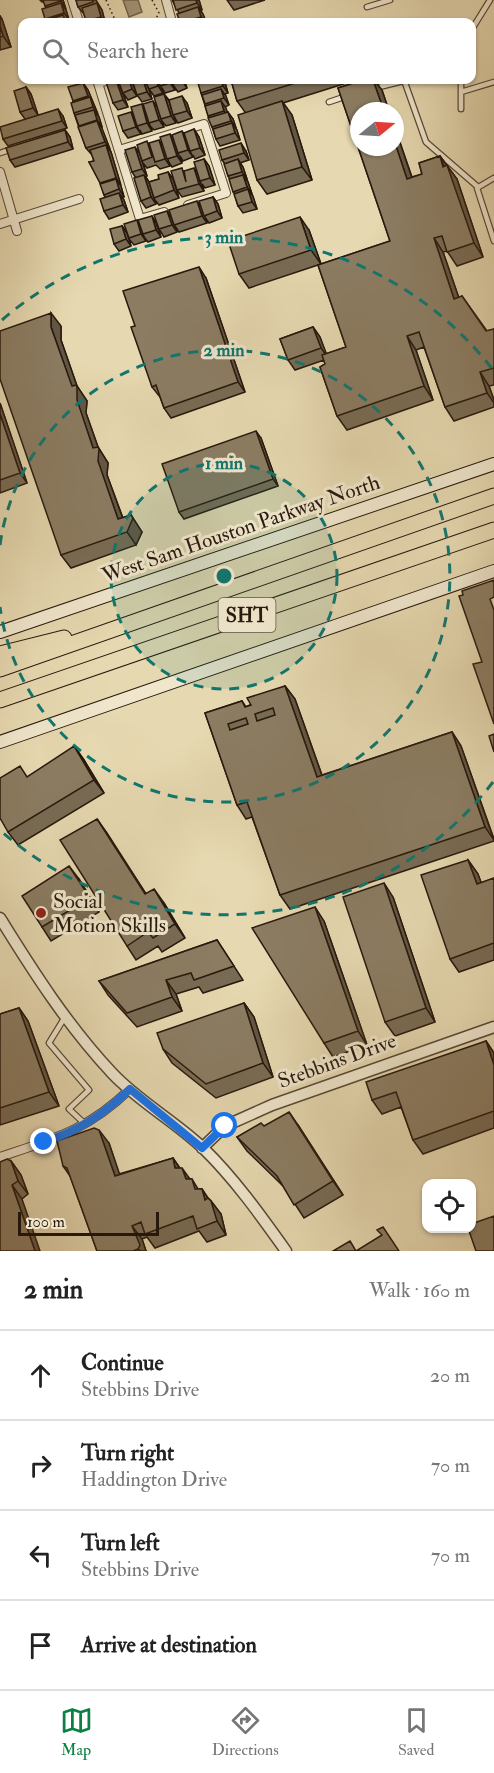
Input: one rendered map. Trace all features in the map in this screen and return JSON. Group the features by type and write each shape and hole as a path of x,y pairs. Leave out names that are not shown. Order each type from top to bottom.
{"highway":[{"name":"SHT","path":"0,669 494,496"},
{"name":"SHT","path":"0,700 494,530"},
{"path":"0,654 23,646 117,628"}],"main road":[{"name":"West Sam Houston Parkway North","path":"0,632 494,464"},
{"path":"0,742 494,571"}],"street":[{"path":"72,0 78,18"},
{"path":"166,0 171,18"},
{"path":"98,84 140,219 172,210"},
{"path":"119,150 204,124 226,193 183,206"},
{"path":"0,175 18,231"},
{"path":"0,224 79,199"},
{"path":"0,918 65,1017 114,1075 202,1148 246,1198 286,1251"},
{"name":"Stebbins Drive","path":"202,1148 225,1126 272,1105 494,1027"},
{"path":"0,1157 86,1125 111,1108 130,1089"}],"lane":[{"path":"368,7 390,0"},
{"path":"476,21 490,0"},
{"path":"461,92 494,81"},
{"path":"369,89 390,84"},
{"path":"407,84 426,142 478,187 494,241"},
{"path":"461,84 461,108"},
{"path":"329,102 349,96"},
{"path":"0,153 19,147"},
{"path":"478,187 494,178"},
{"path":"65,1017 49,1043 89,1090 69,1109 86,1125"}],"path":[{"path":"106,0 114,18"},
{"path":"153,0 159,13 156,18"}],"shaded area":[{"path":"123,0 138,0 142,12 129,17"}],"building":[{"path":"43,0 61,0 61,1 45,6"},
{"path":"76,0 93,0 93,2 78,7"},
{"path":"173,0 196,0 197,3 176,10"},
{"path":"61,3 64,13 45,18 42,9"},
{"path":"97,3 101,17 85,18 82,8"},
{"path":"198,7 201,17 178,18 177,14"},
{"path":"83,84 88,96 73,101 68,87"},
{"path":"107,84 117,84 123,100 113,103"},
{"path":"120,84 130,84 132,89 123,93"},
{"path":"133,84 144,84 147,92 137,95"},
{"path":"147,84 157,84 158,86 149,89"},
{"path":"198,84 222,84 223,86 201,93"},
{"path":"232,84 292,84 237,101"},
{"path":"350,84 374,84 381,102 350,102 350,123 338,88"},
{"path":"26,87 33,108 20,112 14,91"},
{"path":"221,89 224,98 205,104 202,95"},
{"path":"164,94 171,116 161,119 154,97"},
{"path":"182,96 187,111 173,115 169,100"},
{"path":"90,97 93,107 74,113 71,103"},
{"path":"153,101 159,120 149,123 143,104"},
{"path":"221,101 224,111 208,116 205,106"},
{"path":"282,101 302,167 257,180 238,115"},
{"path":"142,104 147,123 137,126 131,107"},
{"path":"58,109 62,121 3,139 0,127"},
{"path":"94,110 97,120 79,126 75,115"},
{"path":"131,112 136,127 123,131 118,116"},
{"path":"228,112 231,121 212,127 208,118"},
{"path":"97,121 105,142 86,148 78,127"},
{"path":"232,123 235,133 216,139 213,129"},
{"path":"194,129 200,148 190,151 184,133"},
{"path":"65,130 68,142 10,160 6,148"},
{"path":"182,131 188,150 178,153 172,135"},
{"path":"170,134 177,156 167,159 160,137"},
{"path":"159,140 165,159 155,162 149,143"},
{"path":"147,141 152,157 142,161 137,145"},
{"path":"241,143 244,153 222,160 219,150"},
{"path":"106,145 116,178 100,183 89,162 94,161 90,150"},
{"path":"135,147 142,169 132,172 125,150"},
{"path":"361,156 399,156 407,179 422,174 419,163 440,156 443,167 447,165 474,243 447,252 442,236 434,238 454,299 462,296 486,331 494,329 494,368 480,372 487,393 445,407 419,332 407,336 424,386 337,416 320,367 325,364 322,355 346,347 318,265 390,241"},
{"path":"204,159 210,178 200,181 194,162"},
{"path":"238,159 242,172 228,176 224,164"},
{"path":"182,168 186,182 184,171 194,168 199,184 177,190 171,171"},
{"path":"168,172 174,190 154,198 149,182 159,179 158,175"},
{"path":"144,175 151,197 141,201 134,178"},
{"path":"243,175 247,187 233,192 229,179"},
{"path":"116,179 119,189 104,195 100,184"},
{"path":"248,189 252,202 238,206 234,194"},
{"path":"119,193 123,205 104,211 100,199"},
{"path":"213,197 217,211 204,216 199,201"},
{"path":"197,201 202,216 174,225 169,210"},
{"path":"167,211 172,225 159,229 154,215"},
{"path":"152,216 156,230 143,234 138,220"},
{"path":"300,217 311,250 239,274 228,241"},
{"path":"137,220 141,234 129,238 124,224"},
{"path":"122,226 126,239 114,244 110,229"},
{"path":"199,267 238,382 164,408 156,385 152,387 131,327 135,326 123,291"},
{"path":"51,313 51,327 72,386 77,387 77,400 93,448 98,447 99,449 98,461 118,519 131,515 133,518 127,532 61,555 0,379 0,331"},
{"path":"313,327 321,348 288,360 280,339"},
{"path":"0,414 20,473 0,480"},
{"path":"256,431 273,479 179,512 162,464"},
{"path":"494,580 494,597 490,599 494,610 494,724 473,664 482,662 459,596 463,595 462,591"},
{"path":"285,686 317,777 452,732 485,827 280,895 247,802 237,805 205,713 242,701 245,707 251,705 247,698","holes":["273,708 275,715 257,721 255,714","246,718 248,724 230,730 228,724"]},
{"path":"494,734 494,752 489,736"},
{"path":"74,746 94,780 8,832 0,818 0,778 20,766 27,777"},
{"path":"97,819 145,894 154,889 175,924 153,938 148,932 127,946 60,840"},
{"path":"468,860 477,884 494,878 494,943 450,959 421,875"},
{"path":"69,866 90,898 42,927 22,896"},
{"path":"384,883 426,1008 385,1022 343,897"},
{"path":"315,907 358,1031 324,1043 252,928"},
{"path":"217,940 234,966 194,980 191,973 166,980 172,997 127,1013 99,981"},
{"path":"244,1003 263,1063 206,1084 163,1049 157,1033"},
{"path":"19,1008 49,1092 0,1108 0,1014"},
{"path":"486,1041 494,1065 494,1111 413,1140 396,1092 372,1100 366,1082"},
{"path":"289,1112 333,1181 294,1205 277,1176 237,1137 261,1123 264,1126"},
{"path":"94,1128 99,1130 115,1176 173,1158 175,1168 182,1168 186,1179 192,1179 195,1189 202,1189 205,1200 208,1198 211,1201 217,1221 197,1229 193,1216 145,1234 141,1222 132,1226 140,1245 138,1249 97,1251 67,1168 63,1166 57,1141"},
{"path":"7,1159 11,1161 18,1181 12,1185 35,1251 0,1251 0,1162"},
{"path":"494,1216 494,1251 476,1251 470,1233 476,1233 476,1222"},
{"path":"383,1227 399,1251 356,1251 382,1235 377,1230"},
{"path":"350,1241 356,1251 333,1251"}],"place":[{"name":"Social Motion Skills","path":"41,913"}],"route":[{"path":"44,1142 86,1125 111,1108 130,1089 202,1148 225,1126"}]}
